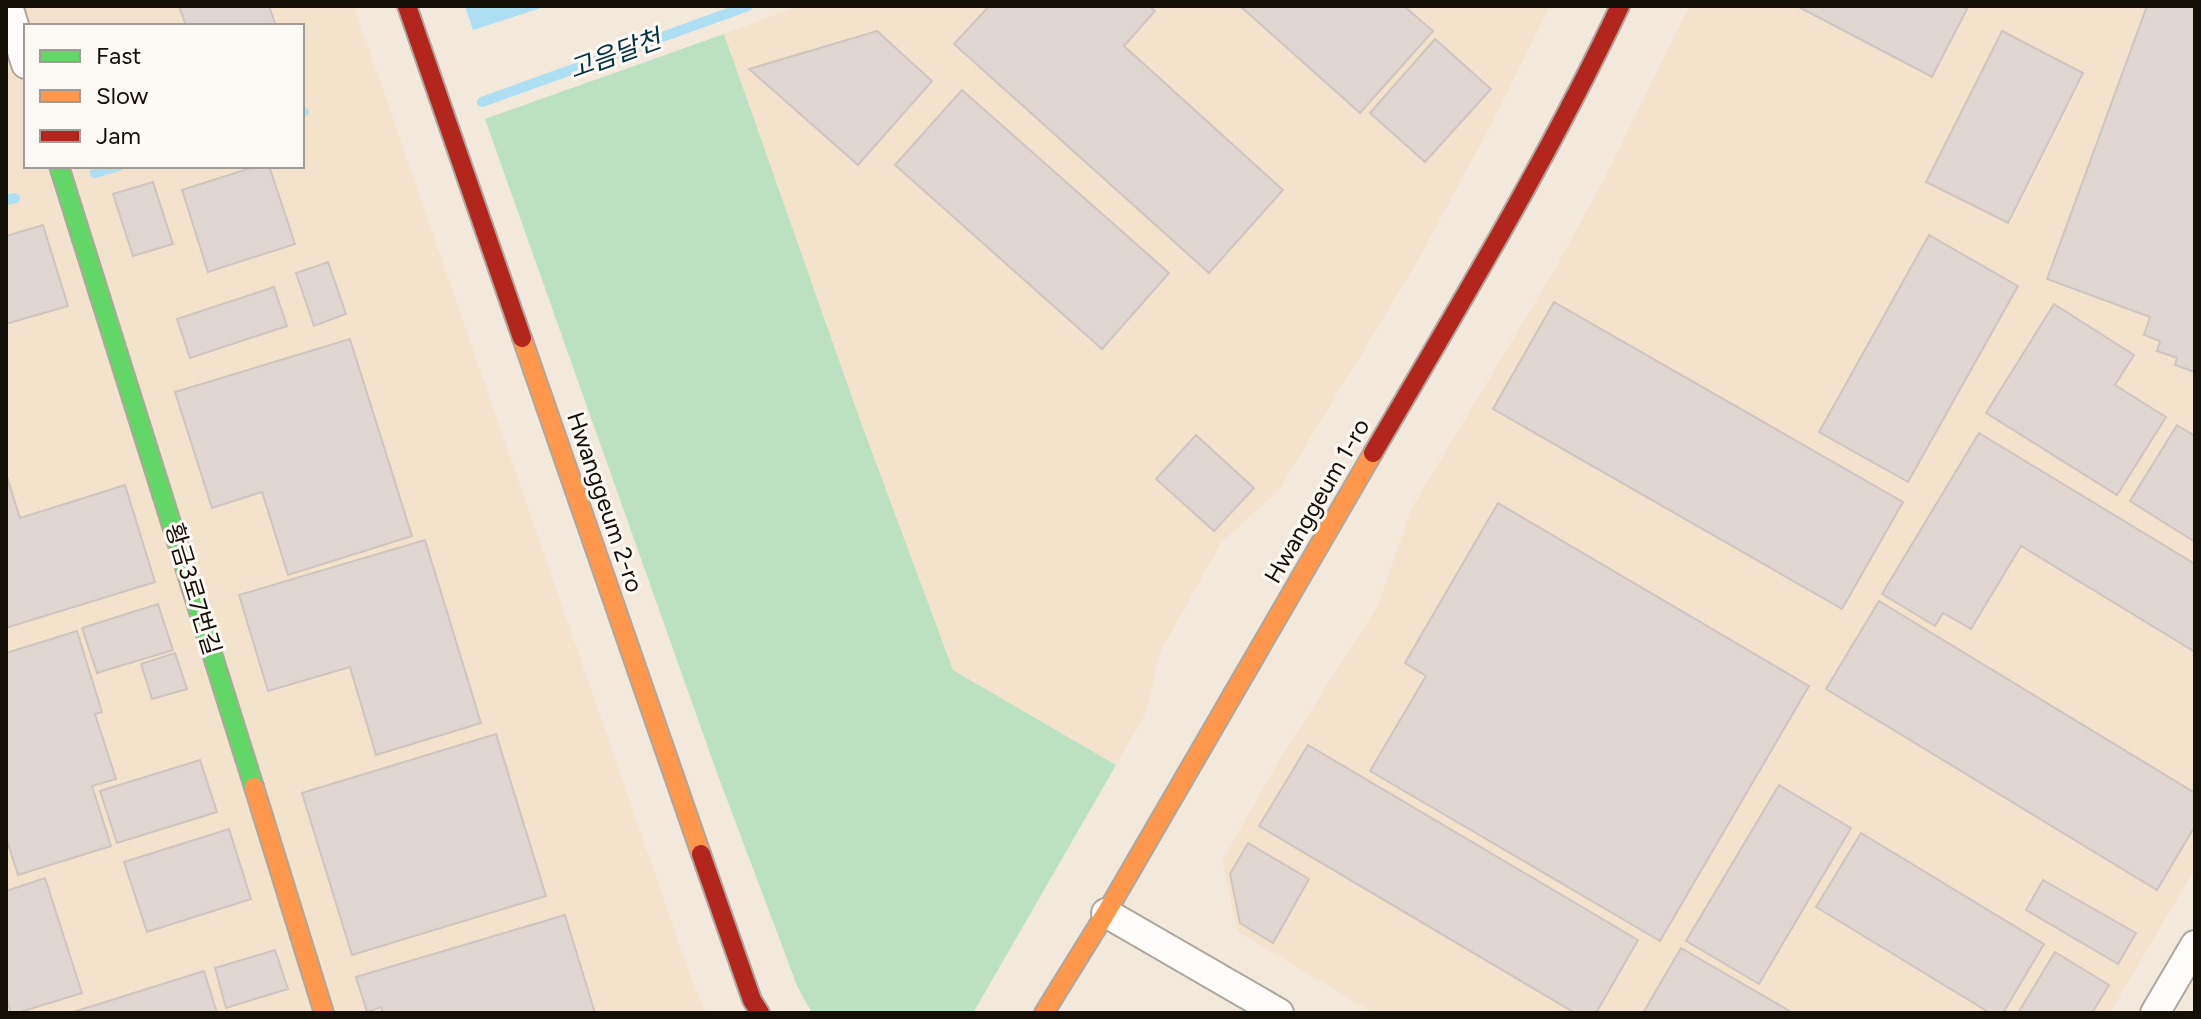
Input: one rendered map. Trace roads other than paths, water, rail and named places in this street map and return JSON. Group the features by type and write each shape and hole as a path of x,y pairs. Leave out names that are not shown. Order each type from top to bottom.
{"street":[{"path":"8,6 24,58"},
{"name":"Hwanggeum 2-ro","path":"407,6 747,985 760,1013"},
{"name":"Hwanggeum 1-ro","path":"1044,1013 1106,913 1515,209 1620,6"},
{"name":"황금3로7번길","path":"60,168 324,1013"},
{"path":"1106,913 1279,1013"},
{"path":"2155,1013 2195,945"}],"water":[{"path":"465,6 547,6 473,30"}],"waterway":[{"name":"고음달천","path":"482,102 748,6"},
{"name":"고음달천","path":"95,173 112,168"},
{"name":"고음달천","path":"6,200 15,198"}]}
